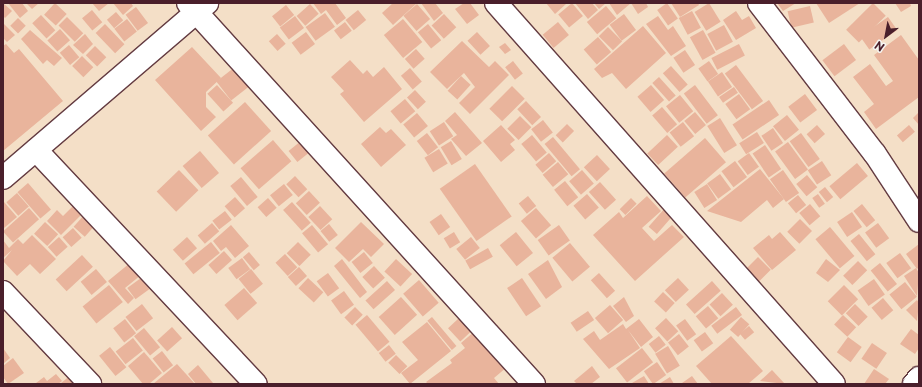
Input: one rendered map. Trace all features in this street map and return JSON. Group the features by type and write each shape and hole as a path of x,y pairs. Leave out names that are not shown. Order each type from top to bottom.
{"street":[{"path":"496,3 834,384"},
{"path":"759,3 875,154 919,221"},
{"path":"4,175 36,150 197,6 534,384"},
{"path":"36,150 256,384"},
{"path":"3,292 90,384"},
{"path":"914,384 919,378"}],"building":[{"path":"3,3 12,11 5,18 3,16"},
{"path":"8,3 22,3 28,11 20,18"},
{"path":"26,3 39,3 32,9"},
{"path":"55,3 67,14 56,26 44,15"},
{"path":"92,3 109,3 99,11"},
{"path":"113,3 131,3 133,6 123,15"},
{"path":"313,3 335,3 346,18 337,25 326,10 321,14"},
{"path":"393,3 417,3 393,25 382,13"},
{"path":"421,3 435,3 443,13 434,21"},
{"path":"464,3 470,3 479,15 467,24 455,9"},
{"path":"546,3 565,3 566,4 555,14"},
{"path":"572,3 583,16 569,28 558,15"},
{"path":"575,3 592,3 598,10 588,19"},
{"path":"594,3 606,3 599,9"},
{"path":"609,3 631,3 617,15"},
{"path":"631,3 646,3 648,7 638,14"},
{"path":"667,3 678,19 668,25 657,10"},
{"path":"671,3 698,3 699,5 680,17"},
{"path":"709,3 721,22 706,31 695,12"},
{"path":"777,3 796,3 783,11"},
{"path":"816,3 860,3 829,23"},
{"path":"873,3 886,16 859,43 846,30"},
{"path":"895,3 910,3 911,6 901,12"},
{"path":"310,4 319,14 305,26 297,16"},
{"path":"417,4 430,19 417,31 403,16"},
{"path":"286,5 294,15 280,26 272,16"},
{"path":"606,6 616,18 597,34 587,22"},
{"path":"810,6 814,23 791,28 788,11"},
{"path":"136,7 148,23 138,31 126,15"},
{"path":"92,10 102,22 92,31 82,18"},
{"path":"358,10 366,20 354,30 346,20"},
{"path":"692,11 701,28 688,35 679,18"},
{"path":"736,11 742,20 749,16 756,28 736,40 723,20"},
{"path":"116,12 123,20 114,28 107,20"},
{"path":"325,13 335,27 316,41 306,27"},
{"path":"444,14 456,27 444,39 432,26"},
{"path":"624,14 636,30 622,41 610,25"},
{"path":"41,15 55,30 47,39 32,23"},
{"path":"295,16 304,28 289,39 280,27"},
{"path":"658,16 668,30 673,26 686,46 671,56 646,24"},
{"path":"67,17 83,33 75,42 59,25"},
{"path":"888,17 897,30 869,50 860,37"},
{"path":"18,18 26,26 18,34 10,26"},
{"path":"127,19 137,32 124,41 114,29"},
{"path":"403,19 422,42 403,58 384,35"},
{"path":"345,22 352,31 341,39 334,31"},
{"path":"558,22 569,35 554,48 543,35"},
{"path":"3,23 15,35 7,42 3,38"},
{"path":"105,24 124,44 115,53 96,33"},
{"path":"428,24 441,40 431,49 418,32"},
{"path":"724,25 733,42 716,51 707,34"},
{"path":"643,26 666,53 626,89 612,73 602,78 594,69"},
{"path":"608,27 622,41 613,50 599,36"},
{"path":"60,29 70,40 57,52 47,40"},
{"path":"30,30 62,58 54,66 47,60 43,64 21,39"},
{"path":"703,30 716,53 702,60 690,37"},
{"path":"306,32 315,44 301,55 292,43"},
{"path":"477,32 490,46 480,55 467,41"},
{"path":"85,34 93,44 83,54 73,45"},
{"path":"277,34 286,44 278,51 269,41"},
{"path":"901,35 919,60 919,97 876,129 864,112 874,104 853,77 870,64 886,86 893,81 874,55"},
{"path":"598,37 611,52 597,65 584,49"},
{"path":"462,41 489,67 495,61 509,75 470,114 459,103 475,87 464,73 447,89 430,72"},
{"path":"505,43 511,50 505,54 499,47"},
{"path":"6,44 14,53 19,49 63,101 3,151 3,46"},
{"path":"739,44 745,56 717,70 711,58"},
{"path":"844,44 856,60 834,76 822,60"},
{"path":"69,45 79,57 70,65 60,53"},
{"path":"95,46 106,57 97,67 86,55"},
{"path":"192,47 221,78 206,92 206,107 216,117 201,131 155,80"},
{"path":"416,49 425,59 414,69 405,59"},
{"path":"685,50 695,65 683,73 673,58"},
{"path":"82,56 93,67 83,77 72,66"},
{"path":"350,60 363,74 367,70 373,77 384,67 402,89 364,122 340,94 344,91 331,77"},
{"path":"513,61 523,74 515,80 505,67"},
{"path":"709,61 718,74 708,82 698,68"},
{"path":"240,63 255,82 231,100 216,81"},
{"path":"736,65 763,101 752,109 725,73"},
{"path":"671,66 688,85 680,92 663,73"},
{"path":"410,68 422,82 413,89 401,76"},
{"path":"722,72 732,87 718,96 708,82"},
{"path":"461,76 471,85 457,100 448,91"},
{"path":"659,77 676,96 669,102 652,83"},
{"path":"217,85 233,103 223,112 207,94"},
{"path":"651,85 664,100 651,112 637,97"},
{"path":"695,85 718,115 707,124 684,93"},
{"path":"512,86 525,99 502,121 489,109"},
{"path":"734,87 738,93 723,103 719,97"},
{"path":"415,90 426,102 418,109 407,98"},
{"path":"739,94 750,109 736,119 725,104"},
{"path":"805,94 817,110 800,123 788,107"},
{"path":"680,95 693,111 679,123 666,106"},
{"path":"405,99 415,111 401,123 390,111"},
{"path":"769,100 779,115 743,140 733,125"},
{"path":"526,101 541,117 532,125 517,109"},
{"path":"245,102 271,131 234,164 208,135"},
{"path":"662,107 677,124 667,133 652,116"},
{"path":"455,112 482,143 466,156 451,139 457,135 445,121"},
{"path":"695,112 706,125 695,134 684,121"},
{"path":"919,112 919,125 913,118"},
{"path":"417,113 428,126 414,138 403,125"},
{"path":"787,115 799,130 785,141 773,126"},
{"path":"520,116 531,127 519,140 507,129"},
{"path":"720,118 737,145 724,153 707,126"},
{"path":"543,120 553,133 541,142 531,129"},
{"path":"444,122 453,136 439,146 430,131"},
{"path":"683,122 694,136 681,147 670,132"},
{"path":"567,124 574,131 563,142 556,135"},
{"path":"501,125 515,140 510,144 515,150 501,162 483,141"},
{"path":"817,125 825,134 815,143 807,134"},
{"path":"909,125 915,132 903,142 897,135"},
{"path":"380,127 386,133 391,129 406,145 381,167 361,144"},
{"path":"773,128 783,143 771,151 761,136"},
{"path":"757,132 764,143 746,154 739,143"},
{"path":"427,133 438,147 428,155 417,141"},
{"path":"801,133 820,159 808,167 790,141"},
{"path":"532,135 547,153 536,162 521,144"},
{"path":"667,135 678,147 658,165 647,153"},
{"path":"553,137 580,169 572,176 545,144"},
{"path":"705,138 726,162 685,198 664,173"},
{"path":"273,140 291,161 259,189 241,168"},
{"path":"301,141 310,152 297,162 289,151"},
{"path":"451,141 462,159 452,165 441,147"},
{"path":"788,142 808,170 795,179 775,151"},
{"path":"765,145 781,169 769,177 753,153"},
{"path":"439,149 448,164 433,172 424,158"},
{"path":"200,151 219,173 202,188 183,166"},
{"path":"549,153 556,161 543,173 535,165"},
{"path":"749,153 759,167 748,175 738,161"},
{"path":"597,155 610,169 597,181 584,167"},
{"path":"735,161 747,177 733,187 721,171"},
{"path":"822,161 831,175 817,185 808,170"},
{"path":"558,162 568,174 553,187 543,175"},
{"path":"857,163 868,176 840,199 829,186"},
{"path":"475,164 512,216 476,241 440,189"},
{"path":"760,169 784,199 773,208 767,200 741,222 707,211"},
{"path":"179,170 198,190 176,212 157,192"},
{"path":"582,170 594,184 581,195 569,181"},
{"path":"783,170 799,193 786,202 770,179"},
{"path":"720,174 731,189 718,199 707,183"},
{"path":"807,175 817,187 807,196 796,184"},
{"path":"295,176 307,189 298,197 286,184"},
{"path":"241,177 258,197 247,206 230,186"},
{"path":"565,181 578,197 567,206 554,190"},
{"path":"600,182 616,200 605,210 589,192"},
{"path":"28,183 51,209 40,219 17,192"},
{"path":"284,184 293,195 279,206 270,195"},
{"path":"707,184 717,200 704,208 694,192"},
{"path":"825,187 833,197 827,202 819,192"},
{"path":"309,191 320,203 307,215 296,203"},
{"path":"17,193 29,207 18,216 6,202"},
{"path":"587,194 599,208 585,219 573,206"},
{"path":"818,194 825,204 819,208 812,198"},
{"path":"798,195 806,205 796,213 788,203"},
{"path":"528,196 536,206 527,214 519,204"},
{"path":"647,196 661,211 642,228 654,241 672,225 684,237 635,281 593,235 619,212 623,218"},
{"path":"235,197 245,208 235,218 225,206"},
{"path":"268,198 277,208 266,217 258,207"},
{"path":"631,198 637,204 625,215 620,209"},
{"path":"4,202 17,217 4,228 3,204"},
{"path":"292,202 311,223 302,231 283,210"},
{"path":"810,204 820,216 810,225 799,213"},
{"path":"862,204 875,220 867,227 853,211"},
{"path":"73,206 82,214 61,235 47,221 57,210 63,216"},
{"path":"320,206 332,219 321,230 308,217"},
{"path":"29,208 39,219 13,243 3,231"},
{"path":"536,208 551,225 536,238 521,221"},
{"path":"665,208 673,215 657,234 649,227"},
{"path":"225,211 232,220 219,230 212,221"},
{"path":"852,212 862,227 847,237 837,222"},
{"path":"85,214 96,224 85,237 74,227"},
{"path":"441,214 450,227 439,235 430,222"},
{"path":"800,219 812,231 799,244 787,232"},
{"path":"45,222 58,234 47,246 34,234"},
{"path":"361,222 384,244 371,257 363,249 349,262 335,248"},
{"path":"212,223 219,231 205,244 198,235"},
{"path":"878,223 889,238 876,248 865,232"},
{"path":"329,224 338,235 329,242 320,231"},
{"path":"231,225 249,246 235,258 226,247 221,251 213,241"},
{"path":"312,225 328,244 318,253 302,233"},
{"path":"559,225 570,241 549,255 538,240"},
{"path":"830,227 854,256 840,268 815,239"},
{"path":"73,228 82,238 71,247 63,237"},
{"path":"454,232 460,242 450,248 444,238"},
{"path":"516,232 533,253 517,266 500,245"},
{"path":"780,232 796,250 772,270 753,248 769,235 772,239"},
{"path":"859,234 875,254 867,261 850,241"},
{"path":"32,235 56,259 40,274 30,264 17,276 3,261 12,250 3,258 3,240 9,248 18,239 23,244"},
{"path":"59,237 68,247 57,257 48,247"},
{"path":"187,237 197,248 183,261 173,250"},
{"path":"471,237 480,248 465,260 456,249"},
{"path":"211,242 220,253 193,274 185,263"},
{"path":"298,242 311,255 299,266 287,253"},
{"path":"570,243 590,267 572,282 552,258"},
{"path":"919,244 919,267 917,269 906,254"},
{"path":"488,248 493,257 470,269 465,261"},
{"path":"224,251 232,260 216,274 208,265"},
{"path":"249,252 260,265 254,270 243,257"},
{"path":"364,252 373,263 360,273 352,262"},
{"path":"900,253 911,268 897,278 886,263"},
{"path":"285,254 297,267 288,276 275,263"},
{"path":"82,255 93,267 67,291 56,280"},
{"path":"758,257 771,270 758,282 745,270"},
{"path":"242,258 250,269 236,279 228,268"},
{"path":"342,259 367,292 360,298 334,266"},
{"path":"396,259 412,274 400,286 384,271"},
{"path":"826,259 840,270 828,282 816,273"},
{"path":"548,260 562,287 546,299 528,274"},
{"path":"858,261 867,270 852,285 843,276"},
{"path":"130,263 141,275 125,288 134,298 128,304 108,281"},
{"path":"880,263 897,284 888,292 871,271"},
{"path":"374,266 385,278 373,289 362,277"},
{"path":"299,267 307,276 296,286 288,277"},
{"path":"916,268 919,273 917,296 904,276"},
{"path":"96,269 107,282 92,295 81,282"},
{"path":"251,269 263,284 251,294 239,279"},
{"path":"328,273 339,288 328,297 317,281"},
{"path":"599,273 615,291 607,298 591,280"},
{"path":"141,278 149,289 135,299 127,288"},
{"path":"308,278 323,292 314,303 298,288"},
{"path":"522,278 541,306 526,316 507,288"},
{"path":"678,278 689,290 676,302 665,290"},
{"path":"874,279 885,295 869,306 858,290"},
{"path":"419,280 439,303 423,316 403,294"},
{"path":"387,281 395,290 373,309 365,300"},
{"path":"712,281 721,291 695,314 686,304"},
{"path":"905,282 917,297 901,309 889,295"},
{"path":"109,285 123,302 96,323 83,306"},
{"path":"844,285 858,299 842,315 828,301"},
{"path":"244,288 257,303 237,320 224,305"},
{"path":"344,291 354,305 341,314 331,300"},
{"path":"663,292 675,303 666,312 654,302"},
{"path":"722,293 733,305 720,316 710,305"},
{"path":"401,297 417,315 395,335 379,317"},
{"path":"624,297 634,316 626,322 613,306"},
{"path":"883,298 893,310 882,320 872,308"},
{"path":"917,300 919,303 917,321 906,310"},
{"path":"142,304 153,318 137,331 125,317"},
{"path":"855,304 868,317 859,326 846,313"},
{"path":"610,305 623,320 608,333 595,318"},
{"path":"708,306 718,318 706,329 696,316"},
{"path":"355,307 363,315 352,325 344,318"},
{"path":"736,307 742,315 717,334 711,326"},
{"path":"588,311 594,320 577,332 571,323"},
{"path":"367,315 389,342 378,351 356,325"},
{"path":"843,315 856,327 847,337 834,325"},
{"path":"432,317 456,346 452,350 427,321"},
{"path":"741,317 749,324 738,337 730,330"},
{"path":"459,318 471,331 460,341 448,328"},
{"path":"666,318 678,331 667,341 655,328"},
{"path":"125,319 136,333 124,342 113,328"},
{"path":"639,319 653,337 641,347 628,330 640,348 609,369 583,339 594,331 600,340 623,324 626,329"},
{"path":"685,319 696,334 687,341 676,325"},
{"path":"427,322 451,351 410,384 401,373 418,360 402,342"},
{"path":"749,326 754,332 745,340 740,334"},
{"path":"172,327 182,338 167,352 157,340"},
{"path":"144,328 160,347 150,356 134,336"},
{"path":"911,329 919,335 919,348 915,354 900,344"},
{"path":"475,331 507,367 494,378 499,384 428,384 426,382 452,363 450,360 465,348 461,343"},
{"path":"705,332 713,343 702,352 694,340"},
{"path":"679,334 689,347 678,355 668,343"},
{"path":"659,336 666,345 656,353 649,344"},
{"path":"731,336 763,371 748,384 712,384 696,366"},
{"path":"848,337 862,347 851,362 837,352"},
{"path":"133,338 143,351 126,364 116,352"},
{"path":"872,343 887,353 876,369 861,359"},
{"path":"389,345 396,354 386,362 379,353"},
{"path":"668,346 680,366 667,373 655,354"},
{"path":"110,347 126,367 115,376 99,356"},
{"path":"3,348 10,358 3,364"},
{"path":"642,348 653,362 627,383 616,368"},
{"path":"162,351 173,365 164,373 153,358"},
{"path":"144,352 162,373 149,384 143,384 128,366"},
{"path":"396,355 407,366 400,374 388,363"},
{"path":"13,358 24,373 8,384 3,377 3,366"},
{"path":"657,362 666,375 653,384 644,371"},
{"path":"177,364 195,384 153,384"},
{"path":"198,365 213,383 196,384 188,374"},
{"path":"592,366 600,377 591,384 577,384 574,381"},
{"path":"874,369 889,379 885,384 864,384"},
{"path":"772,370 785,384 760,381"},
{"path":"56,374 62,381 58,384 36,383 44,377 47,381"},
{"path":"72,374 79,384 60,384"},
{"path":"644,376 649,384 632,383"},
{"path":"692,376 698,384 682,383"},
{"path":"670,377 674,384 659,384"}]}
